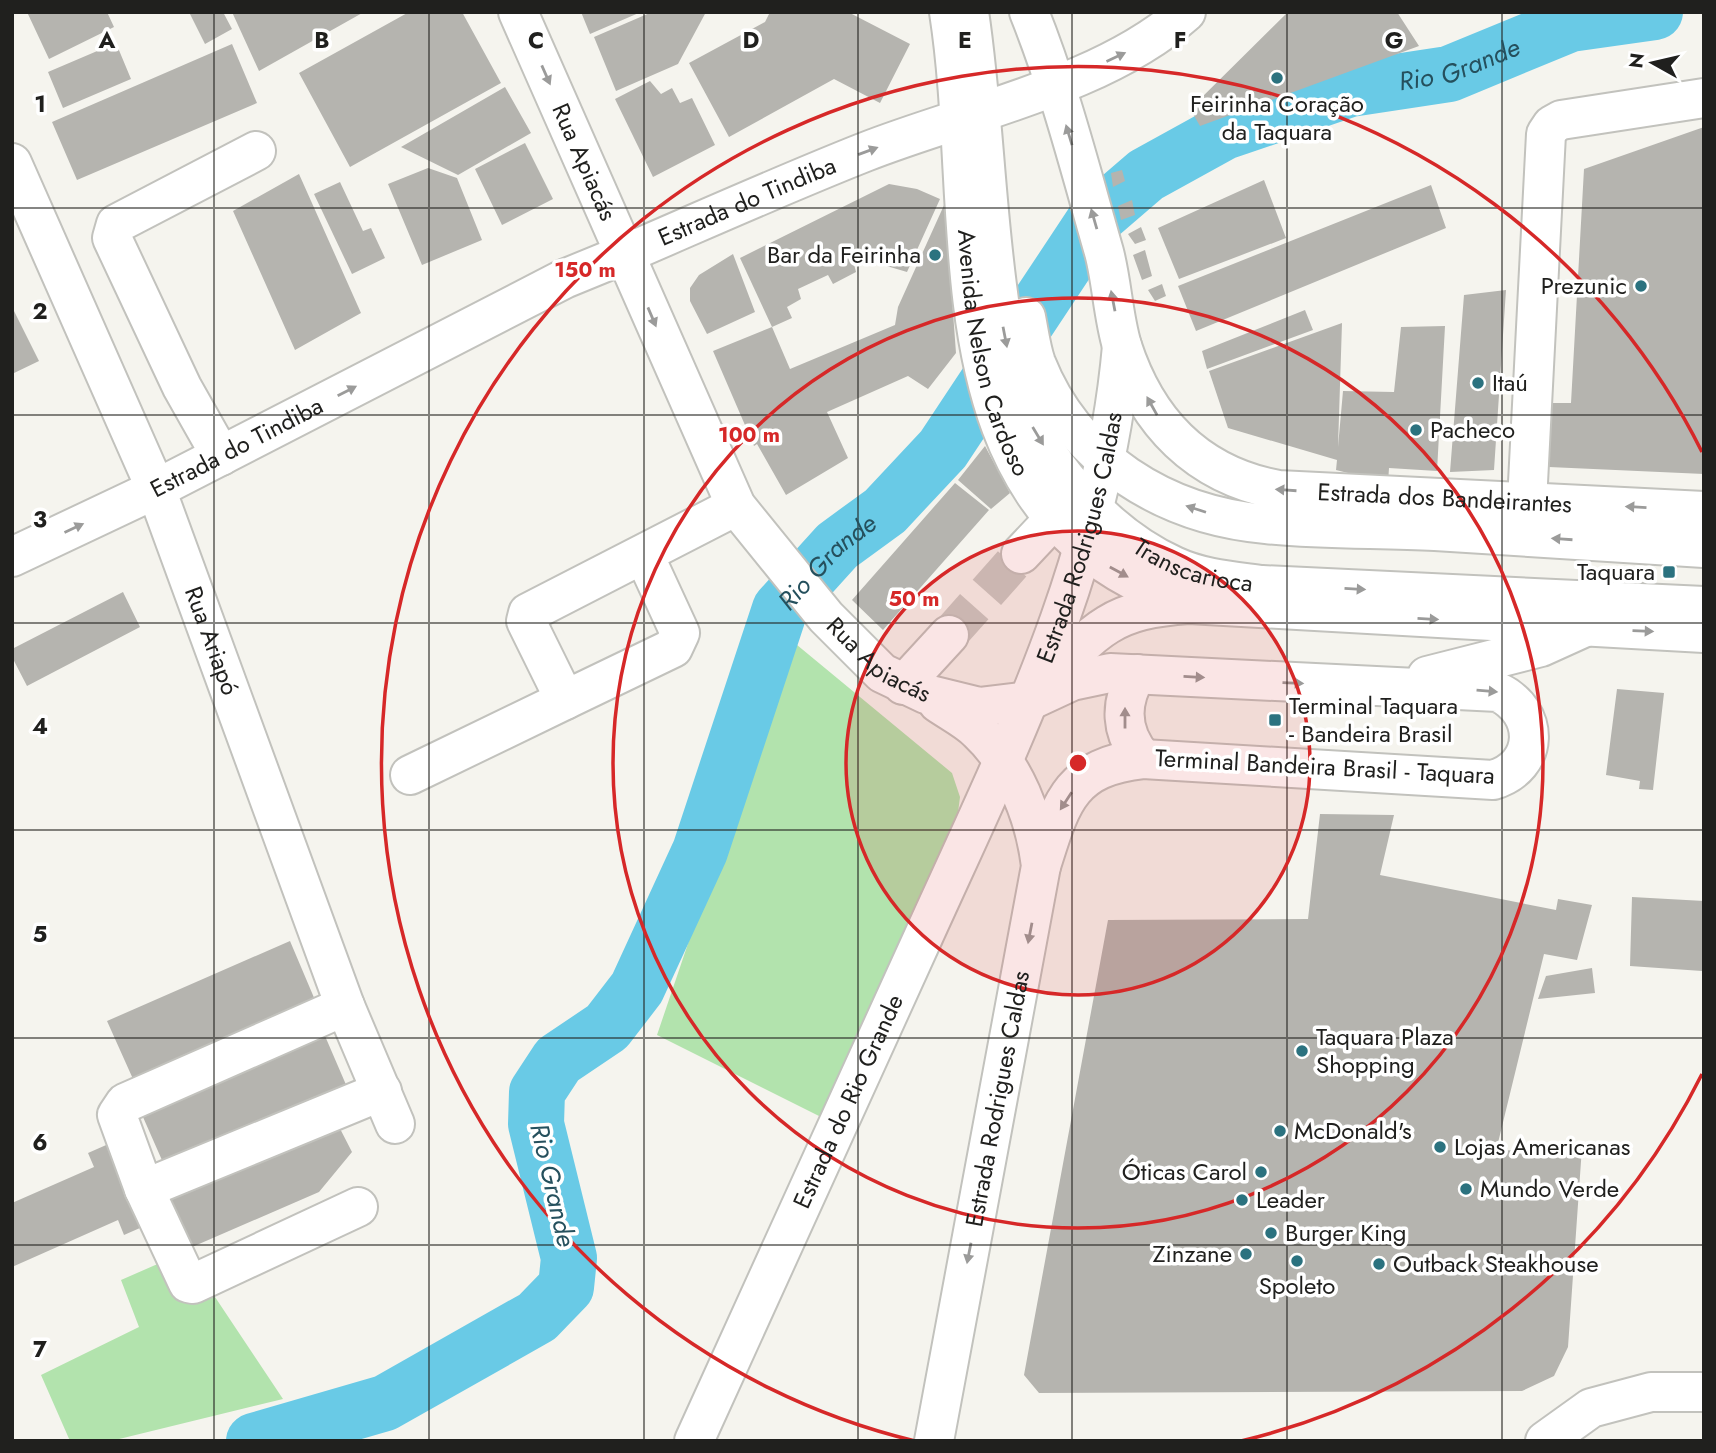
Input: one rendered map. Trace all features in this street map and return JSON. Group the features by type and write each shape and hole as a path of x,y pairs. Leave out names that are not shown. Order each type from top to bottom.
{"main road":[{"name":"Rua Apiacás","path":"518,12 736,506 826,617 882,673 914,690 979,707 1029,701"},
{"name":"Avenida Nelson Cardoso","path":"949,12 981,113 975,334 1000,429 1013,460 1053,520 1107,566 1155,592 1189,604"},
{"name":"Transcarioca","path":"969,12 981,113 1035,433 1057,465 1095,508 1126,537 1173,566 1209,578 1262,585 1704,606"},
{"name":"Transcarioca","path":"981,113 991,12"},
{"path":"1029,12 1055,86 1104,255 1122,346"},
{"name":"Estrada do Tindiba","path":"12,557 156,489 564,279 867,151 1055,86 1141,45 1185,12"},
{"path":"1527,502 1546,134 1552,125 1561,120 1704,98"},
{"path":"221,456 182,387 111,238 111,232 116,224 256,151"},
{"name":"Rua Ariapó","path":"12,163 156,489 345,1006 389,1108 144,1189"},
{"name":"Estrada dos Bandeirantes","path":"1122,346 1158,418 1195,455 1218,473 1247,484 1278,490 1704,511"},
{"name":"Estrada Rodrigues Caldas","path":"1004,764 1063,615 1084,548 1107,462 1118,398 1122,346"},
{"name":"Transcarioca","path":"1024,368 1084,443 1107,462 1131,480 1173,500 1216,515 1264,524 1434,531 1704,548"},
{"path":"565,700 526,621 528,613 736,506"},
{"path":"1021,554 1053,520"},
{"path":"410,775 673,648 680,633 644,555"},
{"path":"1029,701 1074,653 1120,616 1150,606 1189,604 1704,633"},
{"name":"Terminal Bandeira Brasil - Taquara","path":"1395,685 1541,647 1583,628"},
{"path":"914,690 949,635"},
{"name":"Terminal Bandeira Brasil - Taquara","path":"1029,701 1072,681 1110,673 1395,685 1498,691 1514,699 1525,713 1529,730 1528,746 1522,763 1509,775 1493,780 1143,759 1117,762 1076,786 1060,807 1041,866"},
{"name":"Terminal Bandeira Brasil - Taquara","path":"1137,674 1130,685 1124,715 1125,732 1143,759"},
{"name":"Estrada Rodrigues Caldas","path":"914,690 978,730 1004,764 1032,819 1041,866 934,1441"},
{"name":"Estrada do Rio Grande","path":"694,1441 1004,764"},
{"path":"345,1006 119,1108 117,1115 144,1189 184,1280 193,1284 358,1207"},
{"path":"1545,1441 1591,1408 1651,1392 1704,1392"}],"green space":[{"path":"791,640 952,773 960,797 956,828 825,1119 657,1035"},
{"path":"185,1252 283,1399 111,1441 70,1441 41,1375 139,1327 121,1280"}],"building":[{"path":"27,12 107,12 114,27 49,59"},
{"path":"189,12 223,12 232,29 205,44"},
{"path":"232,12 364,12 259,71"},
{"path":"409,12 462,12 501,83 350,167 299,73"},
{"path":"581,12 641,12 590,34"},
{"path":"652,12 706,12 678,64 616,91 594,37"},
{"path":"770,12 848,12 910,44 880,103 834,79 729,137 689,63 765,22"},
{"name":"Feirinha Coração da Taquara","path":"1288,12 1397,12 1419,46 1200,126 1190,109"},
{"path":"116,43 131,79 63,108 48,72"},
{"path":"232,44 257,103 77,180 52,122"},
{"path":"650,81 661,94 672,88 680,103 692,98 715,145 653,177 615,99"},
{"path":"505,87 531,133 458,175 401,147"},
{"name":"Prezunic","path":"1704,127 1704,474 1549,467 1552,403 1571,403 1584,169"},
{"path":"525,143 553,199 502,225 475,169"},
{"path":"428,168 457,178 482,240 422,265 388,184"},
{"path":"1122,170 1125,181 1113,187 1111,173"},
{"path":"299,174 361,313 295,350 233,211"},
{"path":"1264,180 1286,238 1179,279 1158,228"},
{"path":"340,182 363,231 371,228 385,258 352,274 314,194"},
{"path":"889,184 917,189 940,199 907,272 863,259 854,264 856,272 833,284 828,275 798,289 801,299 787,307 792,318 772,327 740,258"},
{"path":"1431,185 1446,228 1196,331 1178,286"},
{"path":"1132,200 1135,215 1121,220 1118,206"},
{"path":"945,203 956,353 928,389 908,376 827,412 848,458 786,495 757,444 754,446 713,351 772,327 790,369 895,325 898,307"},
{"path":"1141,227 1146,240 1135,244 1128,234"},
{"path":"1145,250 1152,276 1142,280 1133,255"},
{"path":"733,254 755,312 707,334 690,301 690,288 699,275"},
{"path":"1162,284 1166,296 1155,301 1148,290"},
{"name":"Itaú","path":"1506,290 1494,470 1450,472 1464,295"},
{"path":"12,307 39,361 12,374"},
{"path":"1305,310 1313,330 1207,369 1202,351"},
{"path":"1342,323 1338,447 1343,391 1394,392 1401,327 1445,326 1437,471 1389,468 1388,483 1336,470 1337,460 1228,428 1209,371"},
{"path":"985,446 1010,493 991,509 958,480"},
{"path":"955,483 989,510 883,630 852,600"},
{"path":"123,592 140,627 27,686 12,657 12,649"},
{"path":"1617,689 1664,693 1653,790 1639,789 1640,781 1606,775"},
{"name":"Taquara Plaza Shopping","path":"1320,814 1394,815 1380,875 1556,910 1558,899 1592,905 1577,960 1544,954 1496,1151 1582,1147 1568,1347 1554,1376 1522,1391 1039,1393 1024,1375 1108,920 1308,919"},
{"path":"1632,897 1704,901 1702,971 1630,966"},
{"path":"290,941 315,1000 133,1079 107,1021"},
{"path":"1592,968 1595,993 1538,999 1546,976"},
{"path":"322,1029 347,1087 165,1167 139,1108"},
{"path":"333,1115 352,1152 319,1192 176,1254 151,1195"},
{"path":"113,1142 149,1224 124,1235 118,1220 12,1267 12,1203 94,1167 88,1153"}],"waterway":[{"name":"Rio Grande","path":"254,1441 385,1403 537,1317 566,1287 569,1258 536,1124 537,1092 558,1060 607,1027 637,988 700,851 780,609 837,546 885,511 943,449 1096,218 1146,175 1224,132 1350,89 1449,74 1570,24 1655,12"}],"tunnel":[{"path":"949,635 1021,554"}],"place":[{"name":"Feirinha Coração da Taquara","path":"1277,78"},
{"name":"Bar da Feirinha","path":"935,255"},
{"name":"Prezunic","path":"1641,286"},
{"name":"Itaú","path":"1478,383"},
{"name":"Pacheco","path":"1416,430"},
{"name":"Taquara","path":"1669,572"},
{"name":"Terminal Taquara - Bandeira Brasil","path":"1275,720"},
{"name":"Taquara Plaza Shopping","path":"1302,1051"},
{"name":"McDonald's","path":"1280,1131"},
{"name":"Lojas Americanas","path":"1440,1147"},
{"name":"Óticas Carol","path":"1261,1172"},
{"name":"Mundo Verde","path":"1466,1189"},
{"name":"Leader","path":"1242,1200"},
{"name":"Burger King","path":"1271,1233"},
{"name":"Zinzane","path":"1246,1254"},
{"name":"Spoleto","path":"1297,1261"},
{"name":"Outback Steakhouse","path":"1379,1264"}]}
